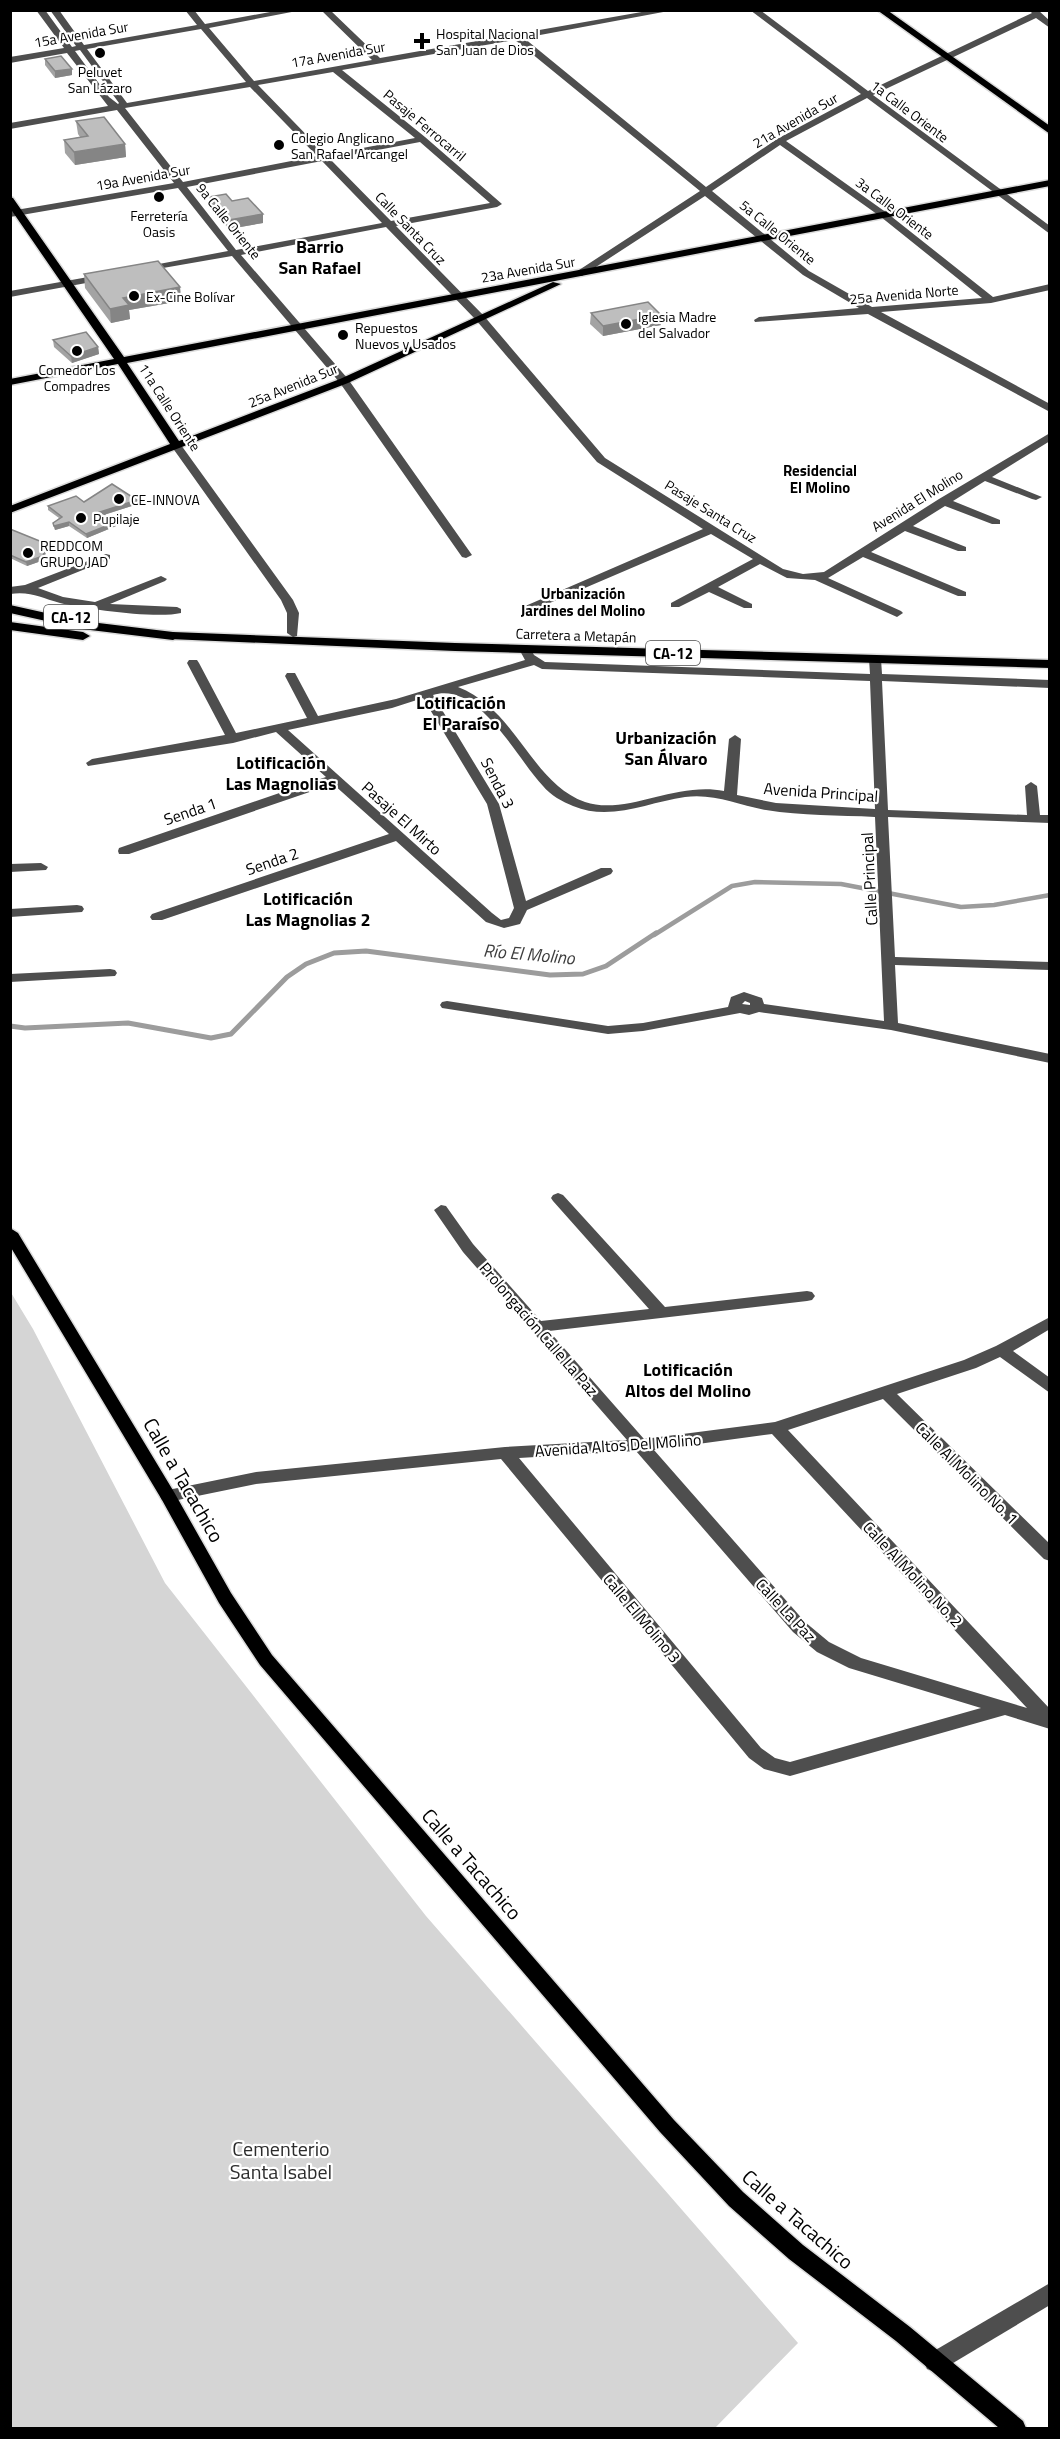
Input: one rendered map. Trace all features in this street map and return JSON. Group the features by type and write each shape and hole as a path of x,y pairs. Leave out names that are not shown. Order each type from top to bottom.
{"highway":[{"path":"11,610 63,629 173,636"},
{"name":"CA-12","path":"10,626 82,636 128,633"}],"main road":[{"path":"881,10 1050,131"},
{"name":"23a Avenida Sur","path":"10,382 1050,183"},
{"name":"11a Calle Oriente","path":"10,200 15,213 68,284 177,447"},
{"name":"25a Avenida Sur","path":"10,510 344,381 579,274"},
{"name":"Carretera a Metapán","path":"173,636 253,639 295,637 525,649 1050,664"},
{"name":"Calle a Tacachico","path":"10,1233 168,1496 225,1598 266,1660 667,2126 736,2199 796,2252 903,2334 1015,2428"}],"street":[{"name":"9a Calle Oriente","path":"40,10 106,99 120,108 234,253 344,381 466,555"},
{"name":"9a Calle Oriente","path":"54,10 84,47 123,103 120,108"},
{"name":"Calle Santa Cruz","path":"189,10 252,84 480,318 582,441 610,467"},
{"name":"15a Avenida Sur","path":"10,60 298,10"},
{"path":"325,10 378,61"},
{"path":"338,10 390,59"},
{"name":"17a Avenida Sur","path":"10,126 670,10"},
{"name":"1a Calle Oriente","path":"754,10 1050,231"},
{"path":"1035,12 1050,17"},
{"path":"1035,12 1050,26"},
{"name":"21a Avenida Sur","path":"579,274 780,141 866,95 1035,12"},
{"name":"5a Calle Oriente","path":"517,36 806,273 1050,409"},
{"name":"Pasaje Ferrocarril","path":"335,69 422,139 497,204 389,223"},
{"name":"19a Avenida Sur","path":"15,213 181,185 422,139"},
{"name":"3a Calle Oriente","path":"780,141 884,215 991,300"},
{"path":"134,271 389,223"},
{"path":"10,294 112,275"},
{"name":"25a Avenida Norte","path":"759,320 991,300 1050,287"},
{"name":"Avenida El Molino","path":"797,579 817,578 828,574 1050,436"},
{"name":"11a Calle Oriente","path":"177,447 287,600 293,614 295,637"},
{"name":"Pasaje Santa Cruz","path":"610,467 760,560 797,579"},
{"path":"983,477 1036,497"},
{"path":"943,501 996,522"},
{"path":"903,526 962,549"},
{"path":"526,609 711,529"},
{"path":"864,553 962,594"},
{"path":"10,591 28,588 106,556"},
{"path":"675,605 760,560"},
{"path":"817,578 897,613"},
{"path":"98,605 160,579"},
{"path":"709,587 748,606"},
{"path":"28,588 45,596 98,605 177,611"},
{"path":"525,649 529,657 542,665 1050,684"},
{"name":"Calle Principal","path":"875,659 891,1026"},
{"path":"92,763 233,739 408,701 534,661"},
{"path":"193,663 233,739"},
{"path":"291,676 315,721"},
{"name":"Avenida Principal","path":"437,690 471,696 486,706 548,785 572,802 594,808 608,809 692,792 772,806 882,813 1050,819"},
{"name":"Senda 3","path":"437,690 493,804 521,908"},
{"name":"Pasaje El Mirto","path":"279,728 492,921 500,925 515,921 521,908"},
{"path":"730,797 735,739"},
{"name":"Senda 1","path":"124,851 334,779"},
{"path":"1031,786 1034,819"},
{"name":"Senda 2","path":"157,917 397,836"},
{"path":"10,868 41,867"},
{"path":"521,908 606,871"},
{"path":"10,913 77,909"},
{"path":"889,961 1050,966"},
{"path":"10,978 110,973"},
{"path":"447,1005 608,1030 643,1028 738,1009 749,1011 757,1007 891,1026 1050,1059"},
{"path":"558,1198 662,1313"},
{"name":"Prolongación Calle La Paz","path":"441,1210 468,1248 641,1445"},
{"path":"536,1327 807,1296"},
{"name":"Avenida Altos Del Molino","path":"168,1496 256,1478 505,1453 664,1444 776,1428 970,1364 1002,1350 1050,1322"},
{"path":"1002,1350 1050,1387"},
{"name":"Calle Al Molino No. 1","path":"885,1391 1050,1555"},
{"name":"Calle Al Molino No. 2","path":"776,1428 1050,1721"},
{"name":"Calle La Paz","path":"641,1445 799,1627 823,1647 855,1663 1050,1721"},
{"name":"Calle El Molino 3","path":"505,1453 755,1753 770,1764 790,1768 1007,1708"},
{"path":"935,2362 1050,2293"}],"green space":[{"name":"Cementerio Santa Isabel","path":"10,1291 33,1329 165,1583 426,1916 798,2343 715,2428 11,2428"}],"building":[{"path":"61,56 72,69 55,71 45,59"},
{"path":"104,117 125,144 74,152 64,140 88,136 76,121"},
{"path":"226,194 232,201 248,198 263,214 229,220 209,197"},
{"path":"158,261 180,287 123,298 129,305 110,309 84,274"},
{"path":"648,302 661,315 603,326 591,313"},
{"path":"86,332 98,347 71,356 53,340"},
{"path":"112,484 137,500 100,512 116,522 86,534 69,522 54,526 53,523 62,517 48,506 76,496 84,502"},
{"name":"REDDCOM GRUPO JAD","path":"10,529 47,544 43,556 26,562 10,555"}],"waterway":[{"name":"Río El Molino","path":"654,935 732,886 755,882 841,884 961,907 994,905 1050,895"},
{"name":"Río El Molino","path":"10,1026 25,1028 128,1023 211,1038 231,1034 287,977 306,964 334,953 366,951 550,975 583,974 606,966 656,933"}],"place":[{"name":"Hospital Nacional San Juan de Dios","path":"422,41"},
{"name":"Peluvet San Lázaro","path":"100,53"},
{"name":"Colegio Anglicano San Rafael Arcangel","path":"279,145"},
{"name":"Ferretería Oasis","path":"159,197"},
{"name":"Ex-Cine Bolívar","path":"134,296"},
{"name":"Iglesia Madre del Salvador","path":"626,324"},
{"name":"Repuestos Nuevos y Usados","path":"343,335"},
{"name":"Comedor Los Compadres","path":"77,351"},
{"name":"CE-INNOVA","path":"119,499"},
{"name":"Pupilaje","path":"81,518"},
{"name":"REDDCOM GRUPO JAD","path":"28,553"}],"district":[{"name":"Barrio San Rafael","path":"320,256"},
{"name":"Residencial El Molino","path":"820,478"},
{"name":"Urbanización Jardines del Molino","path":"583,602"},
{"name":"Lotificación El Paraíso","path":"461,712"},
{"name":"Urbanización San Álvaro","path":"666,747"},
{"name":"Lotificación Las Magnolias","path":"281,772"},
{"name":"Lotificación Las Magnolias 2","path":"308,908"},
{"name":"Lotificación Altos del Molino","path":"688,1379"}]}
